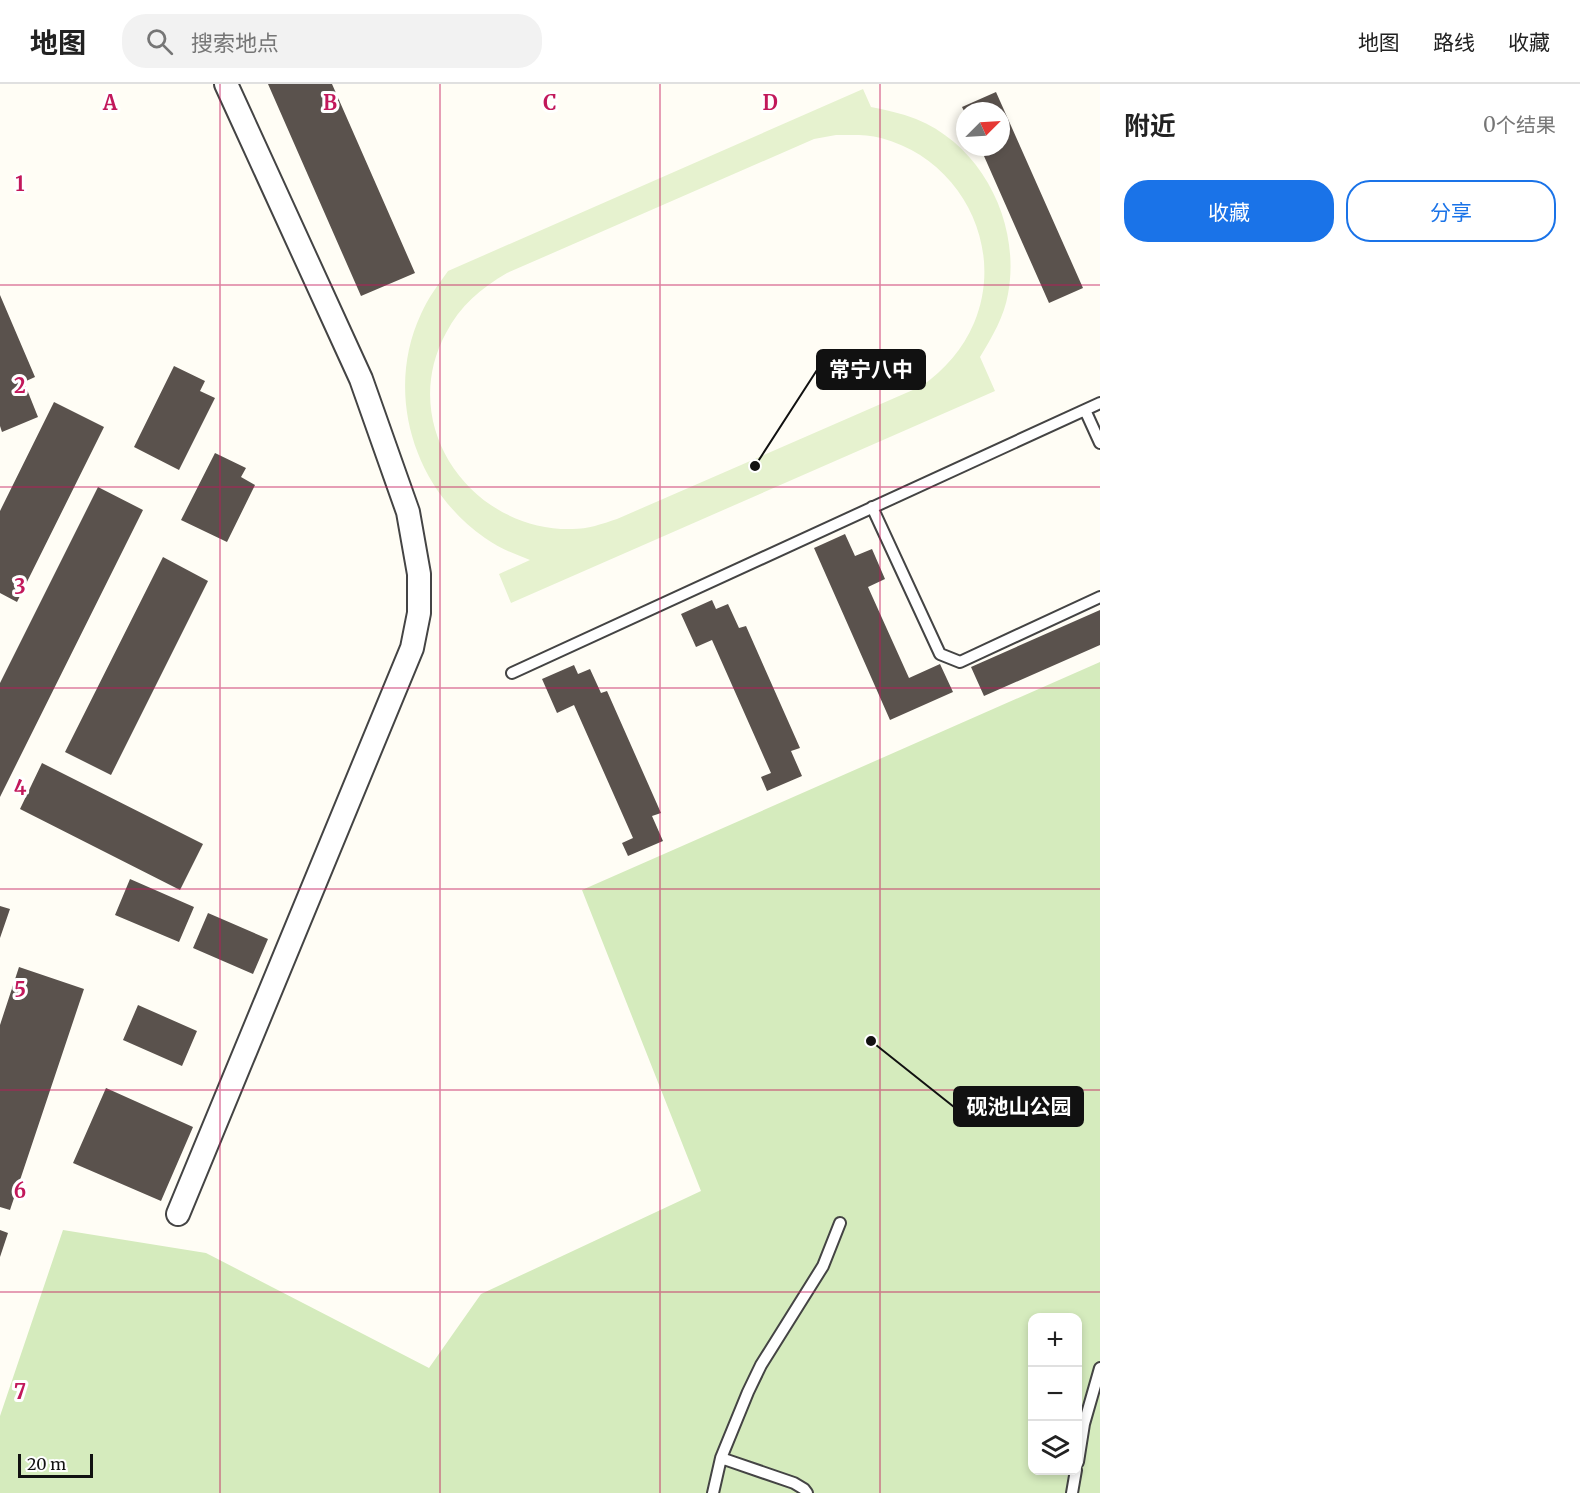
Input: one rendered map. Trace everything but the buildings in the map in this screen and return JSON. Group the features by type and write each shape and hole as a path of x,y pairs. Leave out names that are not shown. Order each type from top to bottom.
{"street":[{"path":"178,1214 412,648 419,613 419,574 408,512 361,379 226,84"}],"lane":[{"path":"512,673 1100,403"},
{"path":"1085,410 1100,443"},
{"path":"872,507 939,654 960,662 1100,597"},
{"path":"713,1493 721,1458 761,1365 823,1266 840,1223"},
{"path":"1082,1435 1100,1368"},
{"path":"721,1458 794,1483 807,1493"},
{"path":"1072,1493 1075,1475"}],"green space":[{"path":"863,89 871,107 916,119 940,131 956,145 956,156 967,156 978,168 992,190 1002,215 1009,241 1011,267 1004,311 980,357 995,391 511,603 499,574 530,560 501,548 460,518 440,493 424,466 412,437 406,407 405,375 410,344 421,314 448,271","holes":["836,135 865,135 881,138 909,149 934,165 954,186 970,210 980,237 984,265 982,294 974,323 953,358 922,386 617,519 584,528 536,525 503,512 475,492 452,466 437,436 430,403 433,368 452,323 472,298 488,285 507,273 814,139"]},
{"path":"1100,662 1100,1493 0,1493 0,1416 63,1230 206,1253 429,1368 481,1294 701,1191 582,890"}],"place":[{"name":"常宁八中","path":"755,466"},
{"name":"砚池山公园","path":"871,1041"}]}
